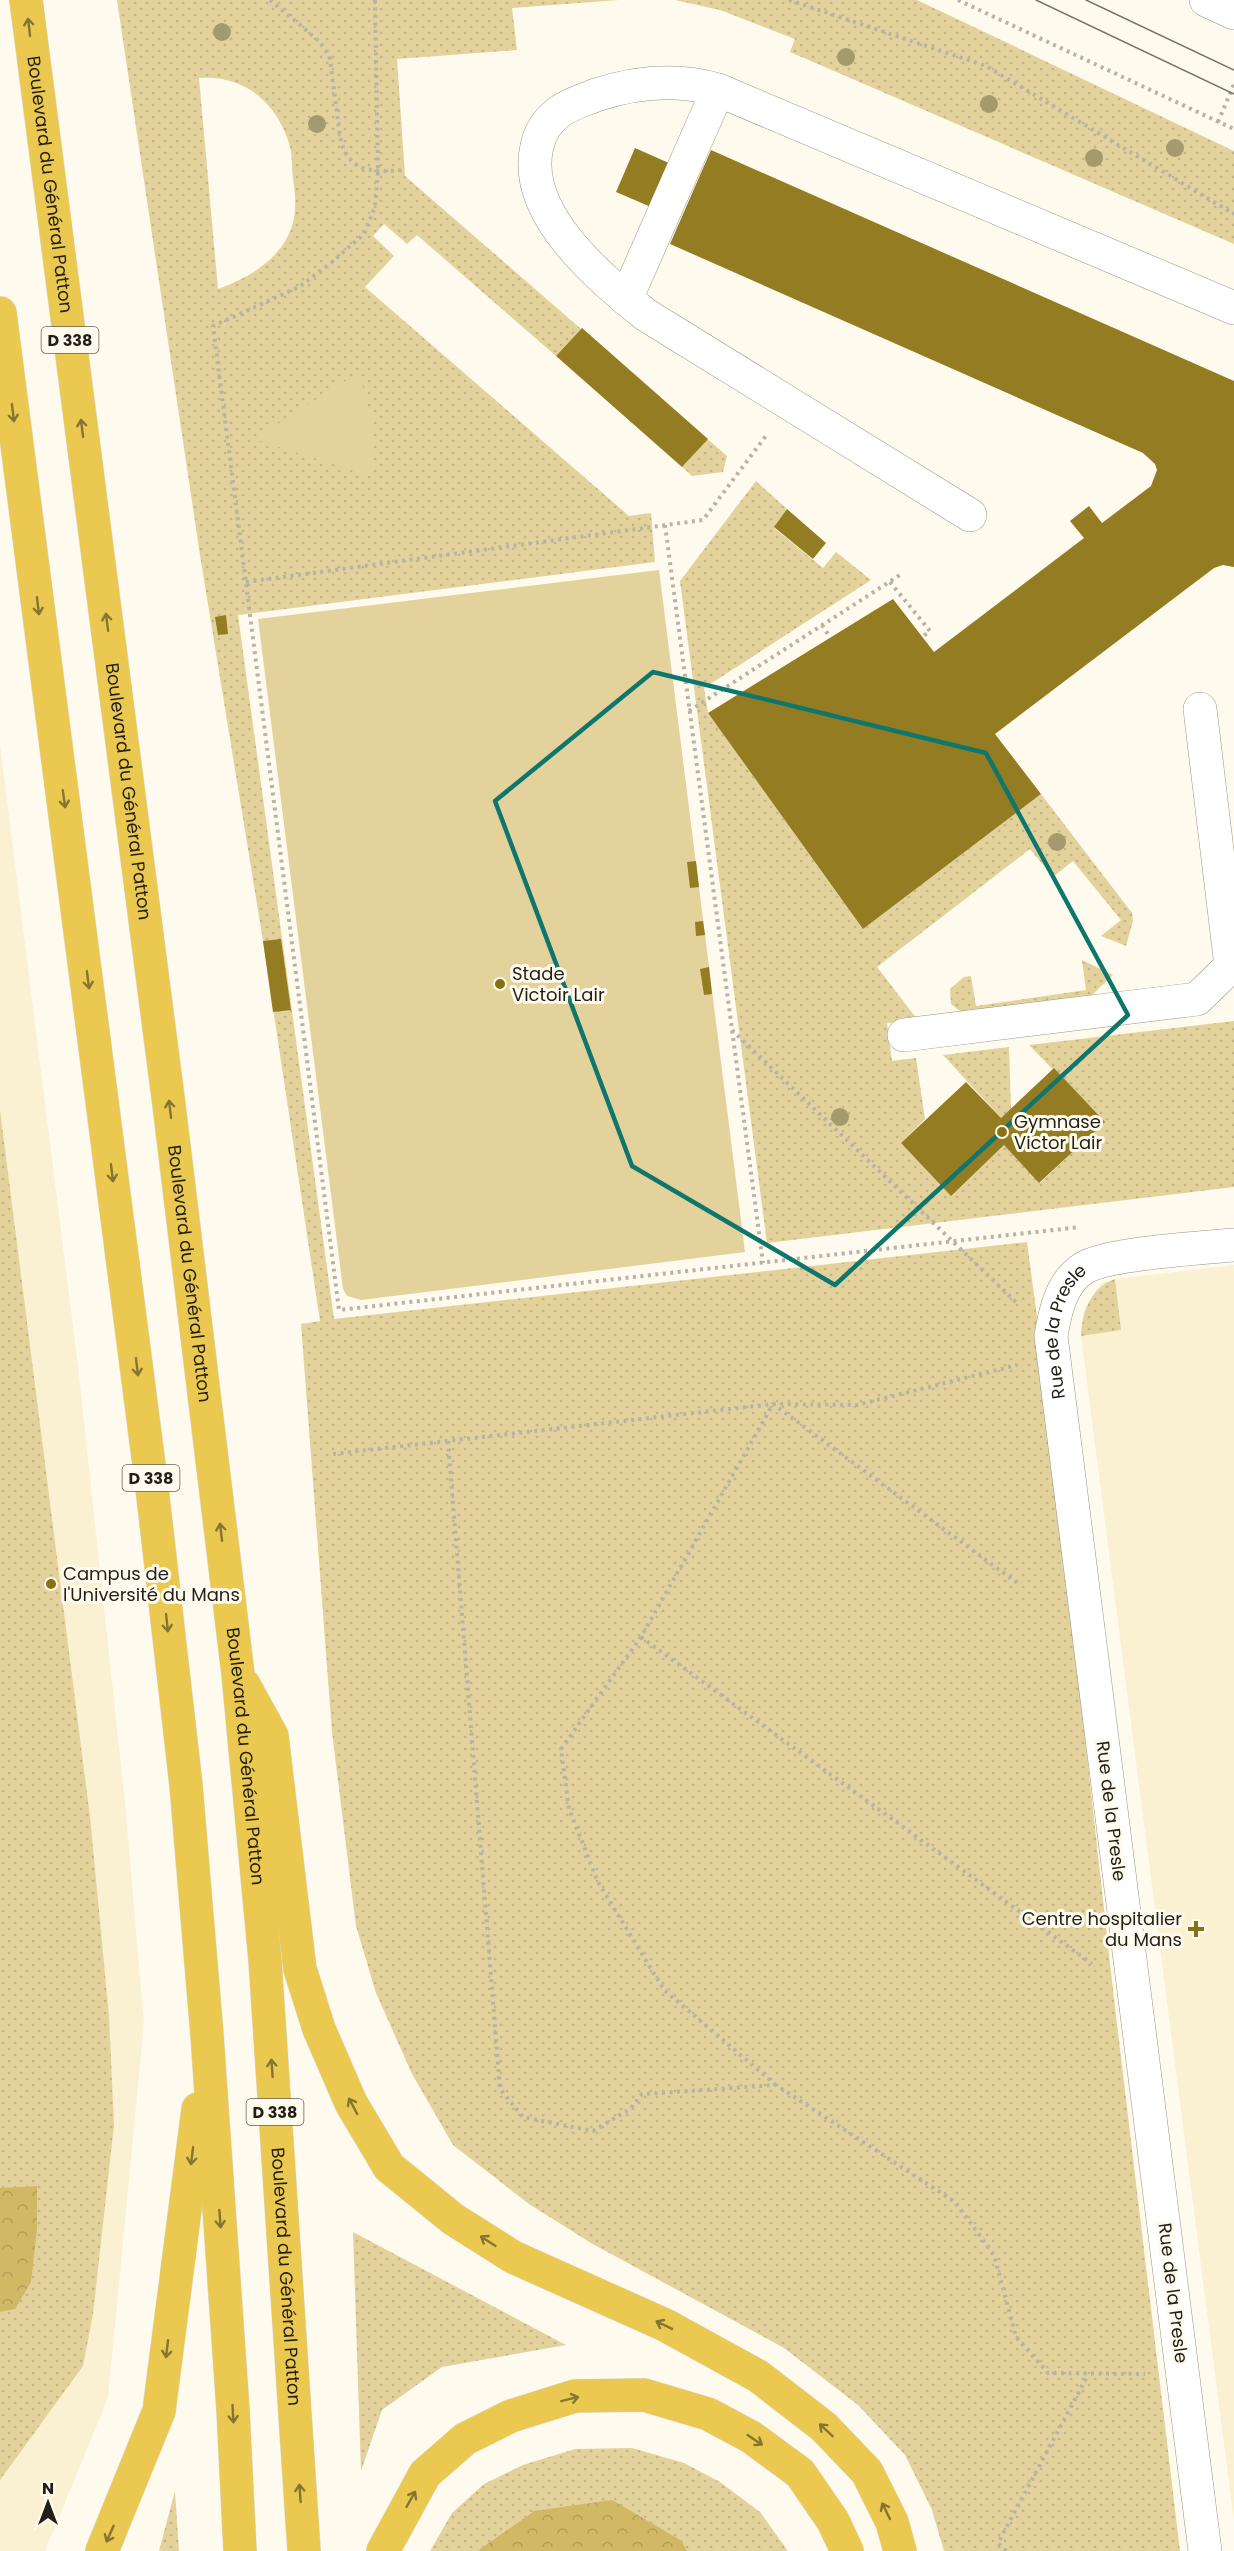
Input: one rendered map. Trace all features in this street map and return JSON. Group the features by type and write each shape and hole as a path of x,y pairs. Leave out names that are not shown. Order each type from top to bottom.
{"highway":[{"name":"Boulevard du Général Patton","path":"26,0 165,1070 238,1674 265,1960 304,2551"},
{"name":"D 338","path":"0,313 152,1488 186,1785 207,2036 240,2551"},
{"path":"238,1674 272,1736 300,1969 319,2029 351,2103 388,2167 453,2218 513,2257 665,2325 758,2376 824,2427 867,2472 892,2522 900,2551"},
{"path":"102,2551 159,2411 207,2036"},
{"path":"383,2551 425,2474 465,2439 511,2416 575,2396 644,2395 708,2414 751,2437 800,2474 833,2521 846,2551"}],"street":[{"path":"1206,0 1234,13"},
{"path":"970,515 646,315 626,299 574,248 541,198 534,176 535,154 546,124 559,111 604,93 635,85 668,82 695,83 718,90 1234,308"},
{"path":"626,299 718,90"},
{"path":"904,1035 1197,999 1232,966 1200,709"},
{"name":"Rue de la Presle","path":"1205,2551 1052,1347 1058,1302 1066,1287 1084,1268 1115,1259 1234,1245"}],"path":[{"path":"270,0 319,41 328,54 342,148 362,169 378,172 404,170"},
{"path":"375,0 378,172 375,207 364,234 299,287 213,326 339,1310 1081,1227"},
{"path":"789,0 986,66 1234,214"},
{"path":"958,0 1234,129"},
{"path":"1218,122 1234,84"},
{"path":"246,582 703,520 790,404"},
{"path":"665,525 763,1263"},
{"path":"689,711 900,575"},
{"path":"890,582 930,631 922,638"},
{"path":"822,625 830,638"},
{"path":"333,1455 773,1404 857,1405 1052,1347 952,1241 732,1029"},
{"path":"773,1404 1020,1585"},
{"path":"773,1404 641,1637 561,1749 570,1809 598,1882 664,1990 786,2093"},
{"path":"448,1441 500,2089 523,2117 593,2131 630,2109 642,2094 776,2085 955,2202 994,2255 1016,2337 1048,2373 1151,2374 1183,2370"},
{"path":"641,1637 1134,1995"},
{"path":"1006,2551 998,2543 1088,2375"}],"highlighted area":[{"path":"653,672 986,753 1128,1015 835,1285 632,1166 495,801"}],"shaded area":[{"path":"117,0 619,0 512,8 517,50 397,59 405,176 581,329 556,356 417,235 407,244 384,224 373,236 394,256 365,287 629,516 651,513 655,562 238,615 334,1319 1027,1242 1045,1377 1114,1999 1180,2551 944,2551 932,2510 905,2455 858,2405 784,2348 591,2243 529,2204 453,2145 412,2074 376,1993 356,1926 332,1732 301,1324 320,1321 263,941 200,555","holes":["199,78 216,78 246,87 259,96 279,120 291,151 295,200 292,227 276,253 250,274 218,289"]},
{"path":"675,0 917,0 1234,151 1234,244 790,52 795,39 720,10"},
{"path":"582,328 686,420 581,329"},
{"path":"356,374 364,389 372,422 370,476 254,439"},
{"path":"686,420 727,456 723,472 692,476 682,467 707,439"},
{"path":"756,481 787,509 774,528 823,568 836,552 871,580 704,688 708,713 863,929 1041,794 1132,913 1133,921 1126,946 1101,936 1121,920 1073,861 1053,877 1030,849 877,967 917,1019 887,1023 892,1061 916,1058 925,1119 901,1143 951,1195 1004,1145 1040,1183 1104,1122 1029,1045 1234,1021 1234,1187 767,1243 680,581"},
{"path":"659,570 745,1252 361,1300 347,1296 343,1289 258,619"},
{"name":"Campus de l'Université du Mans","path":"0,745 78,1366 125,1803 144,2023 108,2398 45,2551 0,2551"},
{"path":"1082,960 1113,975 1089,998 961,1012 951,1004 950,989 964,977 971,976 976,1006 1086,990"},
{"path":"1009,1047 1011,1109 1001,1118 943,1055"},
{"path":"0,1110 90,1817 109,2016 114,2125 93,2314 83,2366 0,2480"},
{"name":"Centre hospitalier du Mans","path":"1234,1265 1234,2521 1081,1336 1086,1306 1102,1283 1115,1279"},
{"path":"1115,1279 1121,1330 1081,1336 1083,1318 1089,1302 1100,1288"},
{"path":"353,2232 566,2345 442,2367 382,2410 361,2471"},
{"path":"632,2448 684,2463 720,2482 760,2512 788,2551 687,2551 682,2541 534,2511 477,2551 430,2551 452,2513 484,2484 523,2465 575,2449"},
{"path":"175,2491 179,2551 159,2551"}],"green space":[{"path":"37,2186 37,2229 31,2282 15,2309 0,2312 0,2188"},
{"path":"612,2500 682,2541 687,2551 477,2551 534,2511"}],"building":[{"path":"635,148 671,164 651,207 616,192"},
{"path":"711,150 1234,381 1234,567 1223,565 1214,568 995,734 1041,794 863,929 708,713 893,599 934,652 1084,538 1070,521 1089,506 1102,523 1151,486 1157,470 1155,464 1143,453 670,244"},
{"path":"582,328 708,439 682,467 556,356"},
{"path":"787,509 826,543 813,559 774,527"},
{"path":"226,615 228,634 218,635 215,617"},
{"path":"696,861 699,887 690,888 687,862"},
{"path":"703,921 705,935 696,936 695,922"},
{"path":"281,939 291,1010 273,1012 263,941"},
{"path":"709,967 712,994 704,995 700,969"},
{"path":"1054,1068 1105,1122 1039,1183 1004,1145 951,1196 901,1143 966,1082 1001,1118"}],"tram line":[{"path":"1036,0 1234,94"},
{"path":"1086,0 1234,70"}],"place":[{"name":"Stade Victoir Lair","path":"500,984"},
{"name":"Gymnase Victor Lair","path":"1002,1132"},
{"name":"Campus de l'Université du Mans","path":"51,1584"},
{"name":"Centre hospitalier du Mans","path":"1196,1929"}]}
